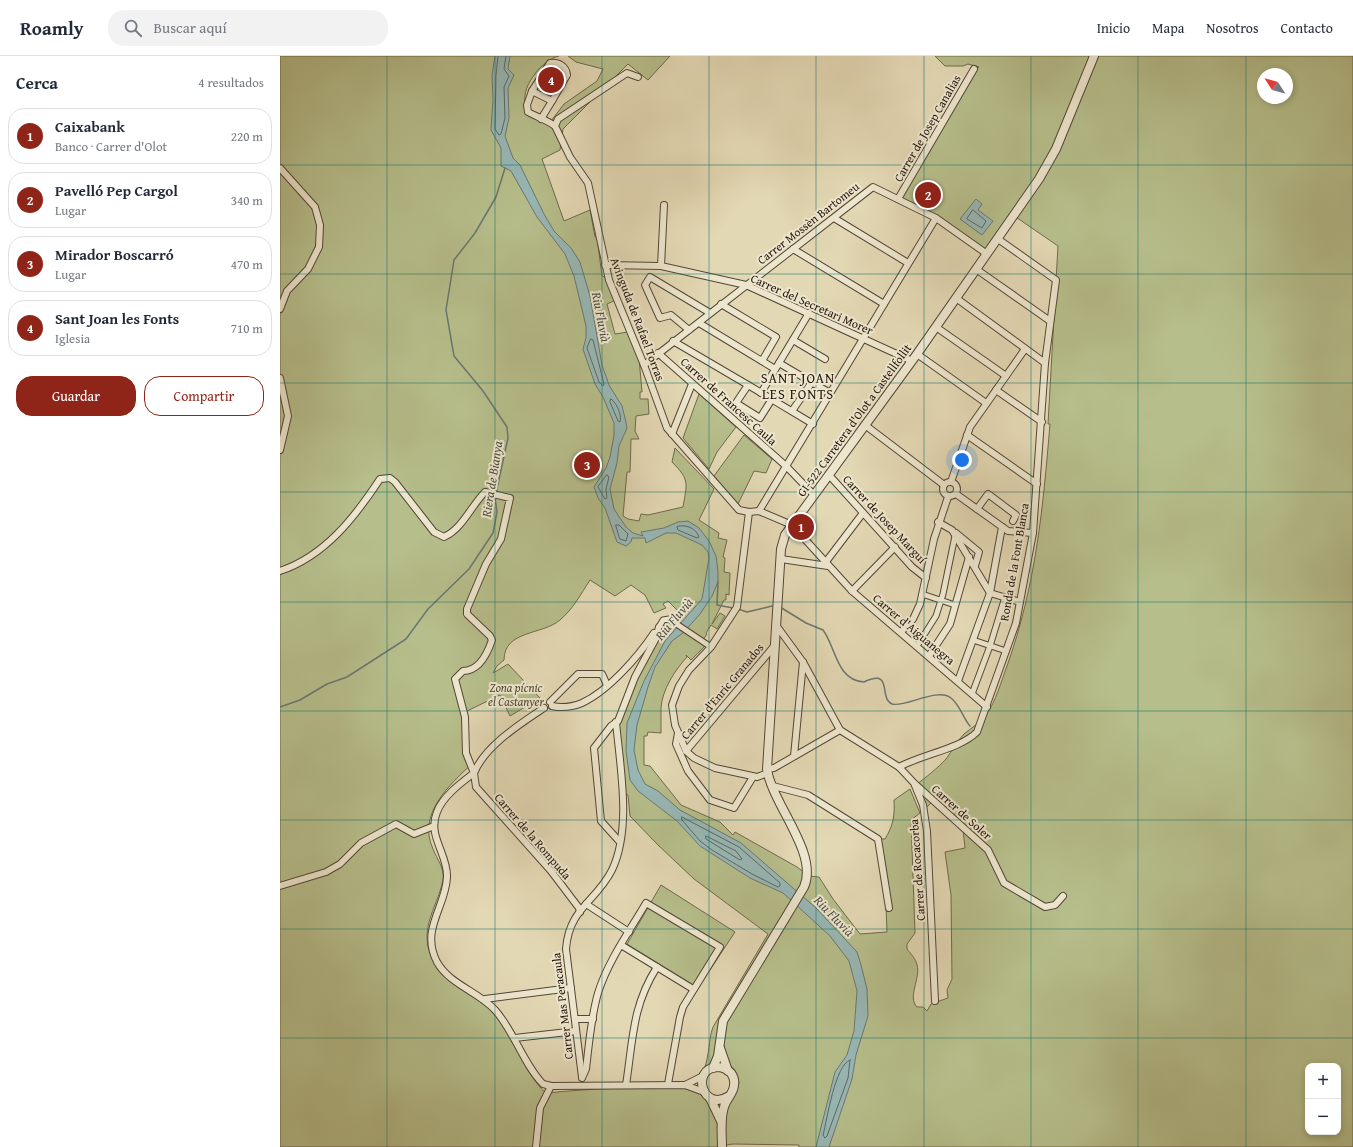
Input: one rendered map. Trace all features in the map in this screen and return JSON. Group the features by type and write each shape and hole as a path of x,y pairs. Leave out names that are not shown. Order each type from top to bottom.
{"street":[{"name":"GI-522 Carretera d'Olot a Castellfollit","path":"713,1068 720,1047 723,1021 804,887 808,869 802,850 773,786 768,771 781,549 792,526 912,361 1040,180 1056,149 1094,56"},
{"path":"541,119 567,75 567,71 561,64 550,63 532,91 527,105 528,112 541,119 555,126 558,119 627,73 638,77"},
{"name":"Carrer de Josep Canalias","path":"898,198 974,69"},
{"path":"532,91 552,101"},
{"name":"Avinguda de Rafael Torras","path":"555,126 570,157 588,183 609,280 644,365 667,428 739,510 749,512"},
{"path":"280,168 315,207 320,226 319,247 308,269 287,291 280,308"},
{"name":"Carrer Mossèn Bartomeu","path":"644,365 873,187 898,198"},
{"path":"898,198 936,218 987,254"},
{"path":"661,266 664,205"},
{"path":"834,218 908,263"},
{"path":"759,511 813,424 830,392 936,218"},
{"name":"Ronda de la Font Blanca","path":"899,767 915,758 969,740 977,732 1016,623 1020,602 1032,533 1042,422 1045,363 1056,280 998,239"},
{"path":"793,249 884,304"},
{"name":"Carrer del Secretari Morer","path":"605,266 661,266 746,285 912,361"},
{"path":"652,266 650,277 645,285 660,318 672,315 689,330"},
{"path":"976,269 1050,321"},
{"path":"650,277 710,313"},
{"path":"956,298 1045,363"},
{"path":"721,304 776,337 762,361"},
{"path":"761,393 809,314"},
{"path":"699,322 775,369"},
{"path":"936,327 1006,376"},
{"path":"793,340 825,359"},
{"path":"673,341 813,424"},
{"path":"952,482 967,435 986,403 1025,349"},
{"name":"Carrer de Francesc Caula","path":"658,353 786,466 814,495"},
{"path":"917,354 986,403"},
{"path":"779,363 830,392"},
{"path":"280,378 288,416 280,450"},
{"path":"792,411 812,382"},
{"path":"672,434 692,384"},
{"path":"748,385 736,404 760,418 772,399"},
{"path":"996,390 1042,422"},
{"path":"865,425 944,485"},
{"path":"967,435 1037,484"},
{"name":"Carrer de Josep Marguí","path":"829,475 912,567 926,578"},
{"name":"Carrer de la Rompuda","path":"280,571 289,568 308,557 332,540 366,501 380,479 390,478 395,482 434,532 444,537 450,534 459,525 485,492 510,498 501,539 486,564 467,609 467,614 490,636 492,640 478,667 470,671 463,671 455,679 464,717 466,753 474,772 476,787 551,871 580,912"},
{"path":"944,485 952,482"},
{"path":"952,482 956,484 958,489 956,494"},
{"path":"944,485 944,494 948,496"},
{"path":"948,496 956,494"},
{"path":"956,494 1004,528 1032,533"},
{"path":"958,681 990,593 1004,528 1009,521 1013,521 1016,515 988,494 976,509"},
{"path":"901,632 914,619 926,578 938,522 948,496"},
{"path":"776,625 803,662 840,730 757,777 716,768 694,758 686,751 675,725 672,705 682,681 737,607 749,512 759,511 792,526"},
{"path":"781,559 826,564 863,513"},
{"path":"1013,521 1016,524 1014,531"},
{"path":"938,522 952,530 979,552 974,566"},
{"name":"Carrer d'Aiguanegra","path":"792,526 852,591 987,707"},
{"path":"952,530 990,593 1020,602"},
{"path":"917,646 936,616 942,600 955,536"},
{"path":"852,591 895,547"},
{"path":"929,656 950,624 969,557"},
{"path":"980,575 993,577"},
{"path":"922,594 956,605"},
{"path":"972,694 990,646 1005,597"},
{"path":"551,704 561,708 581,703 607,685 643,649 663,620 669,619 676,622 709,646"},
{"path":"619,841 601,821 594,748 611,726 616,722 635,678 656,638 659,627"},
{"path":"973,640 1006,651"},
{"name":"Carrer d'Enric Granados","path":"686,751 775,645"},
{"path":"794,756 803,662"},
{"path":"607,685 602,674 578,674 572,678 551,704 549,710 544,708 510,732 486,755 478,764 474,772 447,796 437,812 434,826 436,842 447,869 447,878 431,932 434,952 442,968 453,979 485,999 496,1012 515,1038 539,1080 543,1084 551,1086 685,1085 704,1092 710,1098 721,1121"},
{"name":"Carrer Mas Peracaula","path":"585,1086 582,1078 566,949 572,922 612,869 619,841 623,813 616,722"},
{"name":"Carrer de Rocacorba","path":"840,730 899,767 914,783 922,804 927,831 935,1001"},
{"path":"678,732 676,744 688,771 710,800 734,808 753,777"},
{"name":"Carrer de Soler","path":"914,783 988,850 1004,883 1045,907 1055,905 1063,896"},
{"path":"773,786 808,795 878,839 889,908"},
{"path":"280,886 326,872 340,864 361,843 396,824 414,834 434,826"},
{"path":"582,1078 586,1069 593,1019 602,983 621,945 646,903 720,947 698,981 680,1017 668,1084"},
{"path":"586,904 629,932"},
{"path":"621,945 694,989"},
{"path":"626,1085 638,1006 645,987 658,967"},
{"path":"485,999 571,988"},
{"path":"575,1019 593,1019"},
{"path":"515,1038 576,1031"},
{"name":"GI-522 Carretera d'Olot a Castellfollit","path":"720,1047 728,1071"},
{"path":"685,1085 703,1076 713,1068 723,1068 733,1076 733,1090 728,1096 723,1108 721,1121 722,1147"},
{"path":"703,1076 702,1086 704,1092"},
{"path":"536,1147 540,1108 551,1086"},
{"path":"710,1098 718,1100 728,1096"}],"green space":[{"name":"Zona pícnic el Castanyer","path":"280,56 559,56 546,63 533,76 526,92 525,100 529,109 551,121 564,104 597,81 603,69 576,62 568,56 670,56 648,80 628,64 563,129 560,150 542,159 564,221 590,210 595,237 597,237 602,276 605,277 616,300 607,304 615,334 628,332 639,358 642,392 640,392 640,399 648,399 649,414 636,416 635,431 639,439 631,439 630,472 627,472 623,516 628,519 639,521 641,514 648,515 683,507 686,482 682,473 672,462 675,448 714,489 699,520 719,533 718,538 727,540 723,557 725,558 724,572 730,573 729,595 726,594 726,600 724,600 712,624 720,613 725,616 717,629 711,625 703,640 705,646 691,660 686,655 687,657 670,681 662,701 661,733 648,732 647,736 644,736 644,765 650,766 681,805 720,822 733,835 735,832 797,867 809,876 819,877 833,899 860,934 887,932 885,879 878,839 885,839 890,830 894,816 894,800 910,789 920,813 911,820 915,933 907,944 907,949 913,956 918,970 913,998 914,1003 917,1007 923,1007 927,1011 931,1004 948,998 947,990 952,979 951,895 945,852 965,848 963,830 931,803 927,807 916,785 946,759 961,737 990,710 1007,666 1025,606 1037,546 1050,424 1048,424 1058,246 1010,213 985,252 936,218 898,199 974,69 979,67 968,64 963,66 945,66 935,56 1353,56 1353,1147 799,1147 799,1145 733,1144 726,1145 725,1147 280,1147","holes":["590,580 615,596 631,585 645,595 654,613 666,608 663,604 668,601 679,612 662,628 630,692 621,718 619,729 619,753 624,793 628,795 630,816 694,879 768,934 713,1027 710,1037 704,1070 717,1063 728,1064 732,1067 738,1076 739,1083 734,1095 713,1099 701,1088 682,1087 624,1088 546,1093 535,1080 506,1029 494,1013 449,981 435,964 430,952 427,941 427,931 443,880 443,872 429,836 429,824 432,812 438,801 454,781 473,763 468,748 465,712 500,695 510,716 540,698 508,664 493,673 497,666 504,660 506,650 510,643 517,638 553,625 560,620 573,606"]},
{"path":"699,394 736,427 717,452 709,469 683,438"},
{"path":"744,435 772,459 766,473 754,471 738,504 714,476"},
{"path":"661,885 735,932 698,988 627,944"}],"water":[{"path":"495,56 510,56 508,69 514,75 508,88 509,118 505,136 513,158 520,165 554,231 571,248 580,262 590,296 602,365 609,385 622,406 627,428 619,446 617,463 610,489 614,509 626,527 633,533 643,536 641,532 664,528 678,522 688,521 699,528 709,541 716,556 718,582 712,596 700,614 683,633 672,641 655,667 637,725 634,750 638,770 645,784 658,791 680,810 741,843 816,908 857,952 861,965 867,989 868,1016 856,1055 852,1079 829,1147 816,1147 835,1072 847,1055 854,1031 857,991 849,961 830,936 783,893 750,878 700,846 677,821 638,791 630,780 626,751 627,723 644,681 665,641 702,599 709,558 708,552 702,545 676,533 666,533 646,543 645,538 632,538 631,542 626,546 617,542 605,508 598,498 594,487 606,468 610,457 614,435 614,423 603,397 595,384 583,349 586,338 586,326 574,276 565,254 537,217 511,171 501,166 501,148 491,130 493,100 492,75"},
{"path":"976,199 982,204 978,210 993,221 982,235 960,219"}],"waterway":[{"name":"Riera de Bianya","path":"496,493 508,438 507,427 483,391 454,356 446,310 454,260 475,233 496,197 505,168"},
{"name":"Riera de Bianya","path":"280,707 300,700 327,684 347,677 406,639 428,609 469,569 493,533 497,512 495,497"},
{"path":"718,582 717,605 733,608"},
{"path":"738,609 747,612 772,606"},
{"path":"780,607 806,623 823,630 838,662 848,675 855,680 864,682 873,679 879,679 882,681 888,701 892,704 904,703 930,696 945,695 954,701 970,726"}],"place":[{"name":"Sant Joan les Fonts","path":"551,80"},
{"name":"Pavelló Pep Cargol","path":"928,195"},
{"name":"Mirador Boscarró","path":"587,465"},
{"name":"Caixabank","path":"801,527"}],"district":[{"name":"SANT JOAN LES FONTS","path":"798,386"}],"water label":[{"name":"Riu Fluvià","path":"601,317"},
{"name":"Riu Fluvià","path":"674,619"},
{"name":"Riu Fluvià","path":"834,916"}]}
